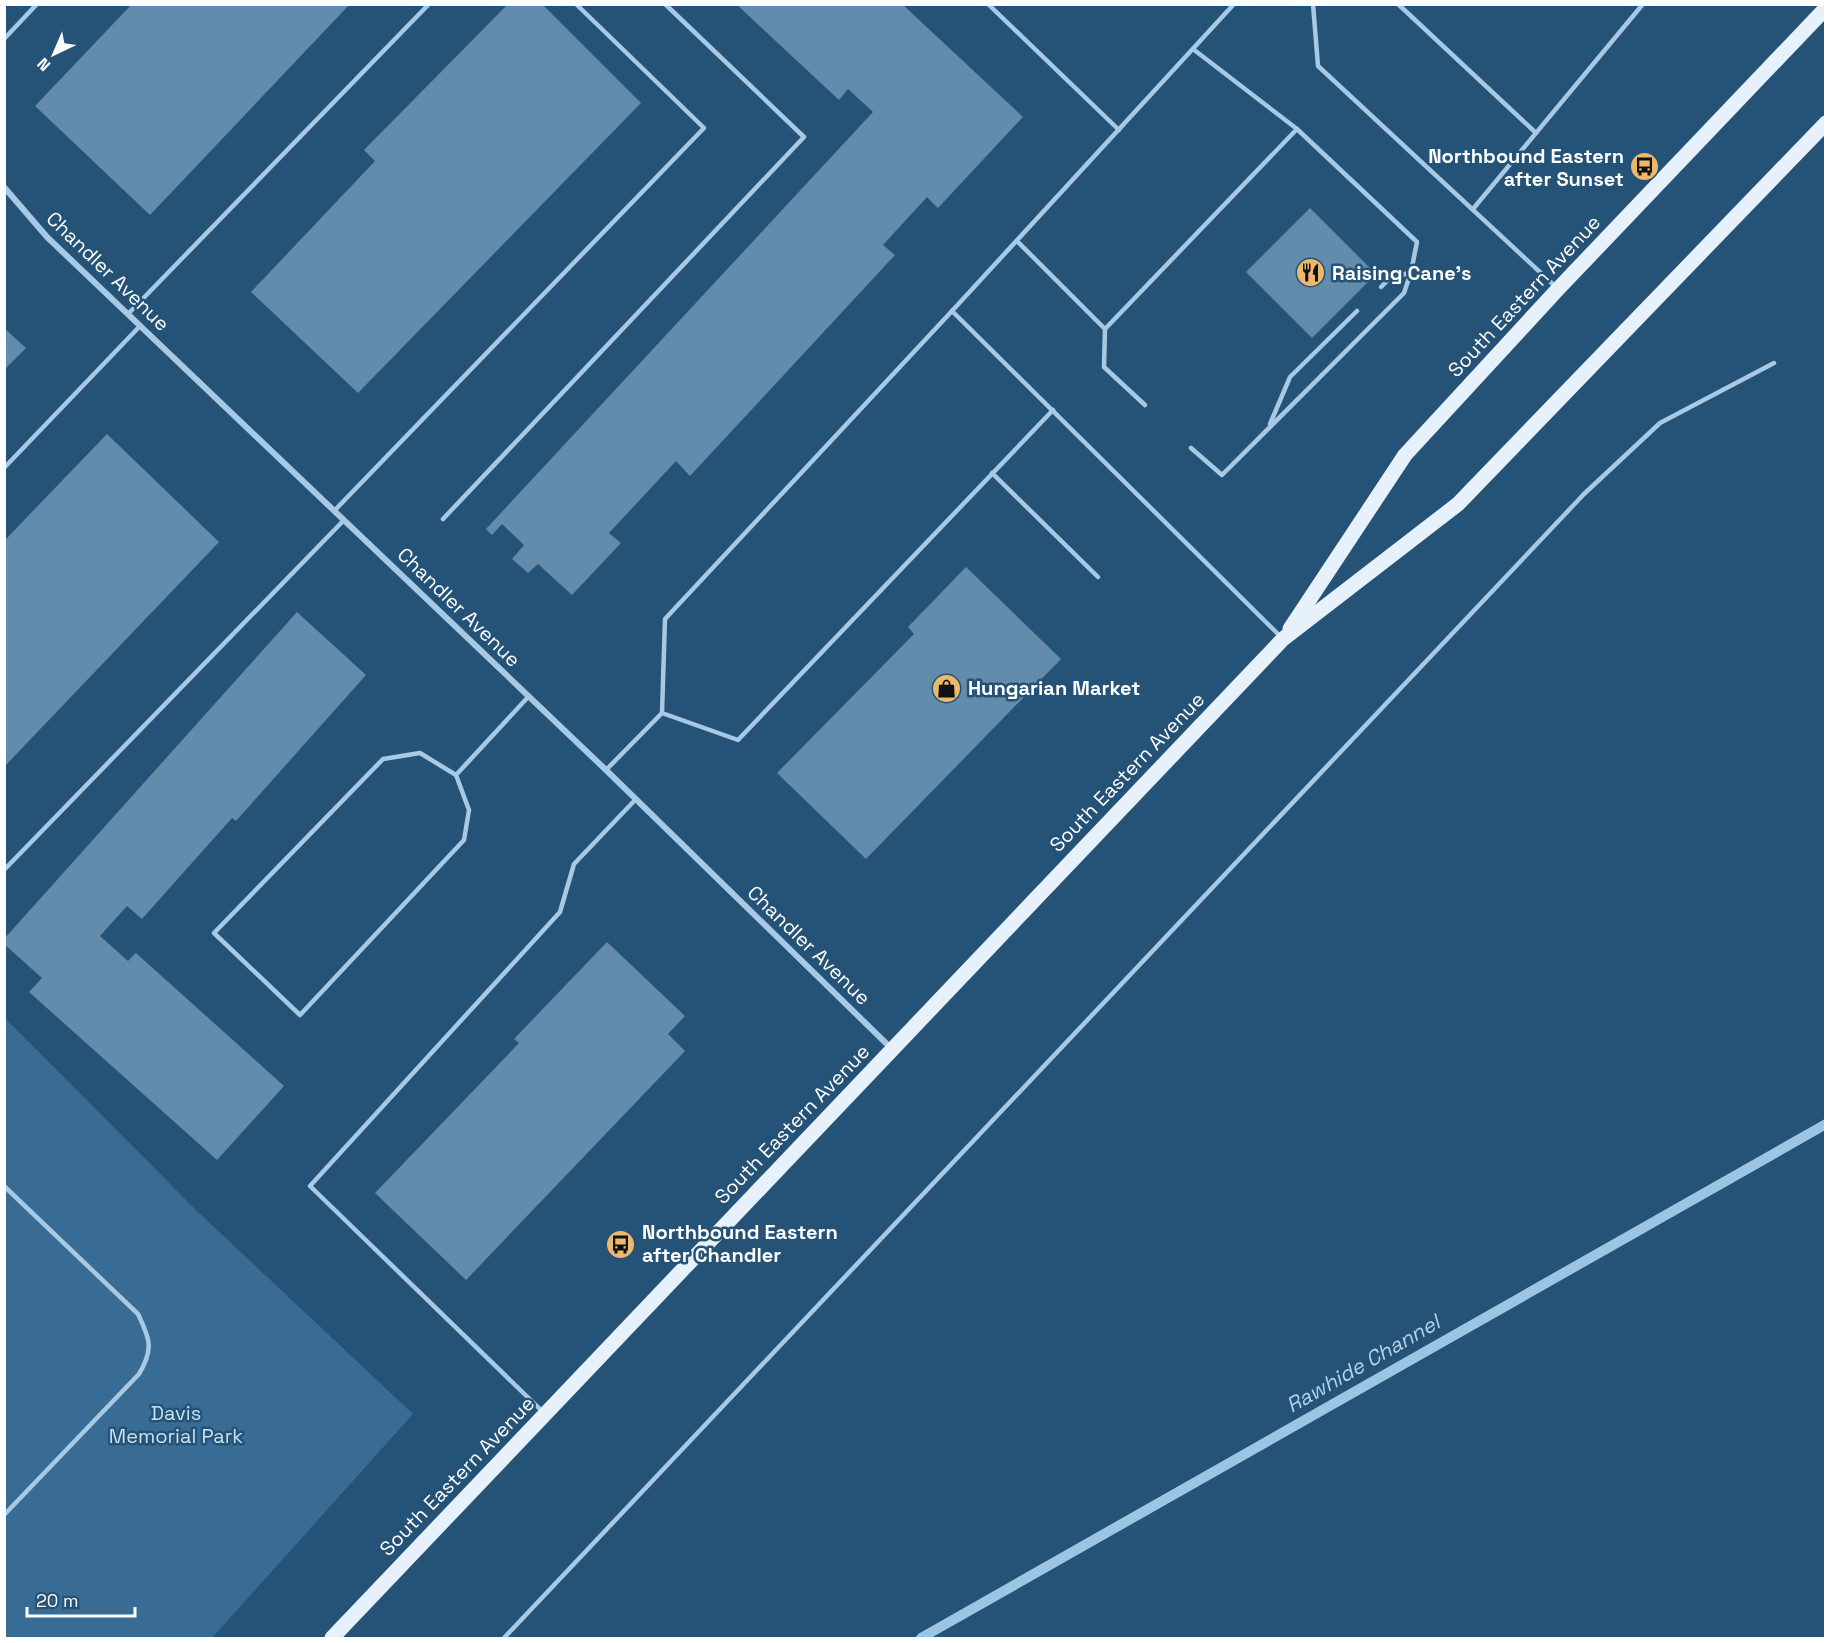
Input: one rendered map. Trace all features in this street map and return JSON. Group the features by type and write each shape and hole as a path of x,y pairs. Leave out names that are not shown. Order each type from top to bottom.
{"main road":[{"name":"South Eastern Avenue","path":"1283,639 1405,455 1558,289 1826,8"},
{"name":"South Eastern Avenue","path":"332,1638 1283,639 1458,504 1826,123"}],"street":[{"name":"Chandler Avenue","path":"4,187 47,237 529,696 892,1049"}],"lane":[{"path":"4,39 37,4"},
{"path":"128,314 429,4"},
{"path":"334,511 704,128 576,4"},
{"path":"443,519 804,137 665,4"},
{"path":"988,4 1119,130"},
{"path":"606,770 662,712 665,618 1017,241 1234,4"},
{"path":"1314,4 1318,66 1558,289"},
{"path":"1398,4 1536,133"},
{"path":"1473,209 1642,4"},
{"path":"1191,448 1222,475 1404,293 1412,272 1417,242 1298,129 1193,49"},
{"path":"1145,405 1104,367 1105,329 1298,129"},
{"path":"1017,241 1105,329"},
{"path":"1381,287 1388,280 1412,272"},
{"path":"1269,427 1290,377 1357,310"},
{"path":"952,311 1283,639"},
{"path":"4,468 140,326"},
{"path":"504,1638 1584,494 1660,423 1774,363"},
{"path":"662,712 738,740 1053,410"},
{"path":"992,473 1098,577"},
{"path":"4,870 344,520"},
{"path":"456,775 529,696"},
{"path":"420,753 456,775 469,810 464,840 300,1015 214,933 383,759 420,753"},
{"path":"545,1414 310,1186 560,912 574,864 636,799"},
{"path":"4,1186 138,1314 149,1337 149,1357 139,1374 4,1515"}],"green space":[{"name":"Davis Memorial Park","path":"4,1017 198,1212 413,1414 212,1638 5,1638"}],"building":[{"path":"132,4 350,4 150,215 35,106"},
{"path":"508,4 542,4 641,103 358,393 251,292 375,161 364,150"},
{"path":"736,4 902,4 1023,117 938,208 927,197 883,245 895,255 690,476 676,461 609,533 621,543 572,595 538,564 528,573 512,559 524,545 502,524 492,535 486,529 873,112 848,89 839,100"},
{"name":"Raising Cane's","path":"1310,208 1376,274 1312,338 1246,272"},
{"path":"4,328 26,348 4,370"},
{"path":"107,434 219,542 4,767 4,541"},
{"name":"Hungarian Market","path":"966,567 1061,659 866,859 777,773 914,634 908,627"},
{"path":"297,612 366,675 236,821 232,818 142,919 127,906 100,936 128,961 136,953 284,1086 217,1160 29,992 42,978 4,944 4,939"},
{"path":"607,942 685,1016 668,1034 685,1051 466,1280 375,1193 519,1043 514,1039"}],"waterway":[{"name":"Rawhide Channel","path":"921,1638 1826,1124"}],"place":[{"name":"Northbound Eastern after Sunset","path":"1645,167"},
{"name":"Raising Cane's","path":"1311,273"},
{"name":"Hungarian Market","path":"947,688"},
{"name":"Northbound Eastern after Chandler","path":"621,1244"}]}
